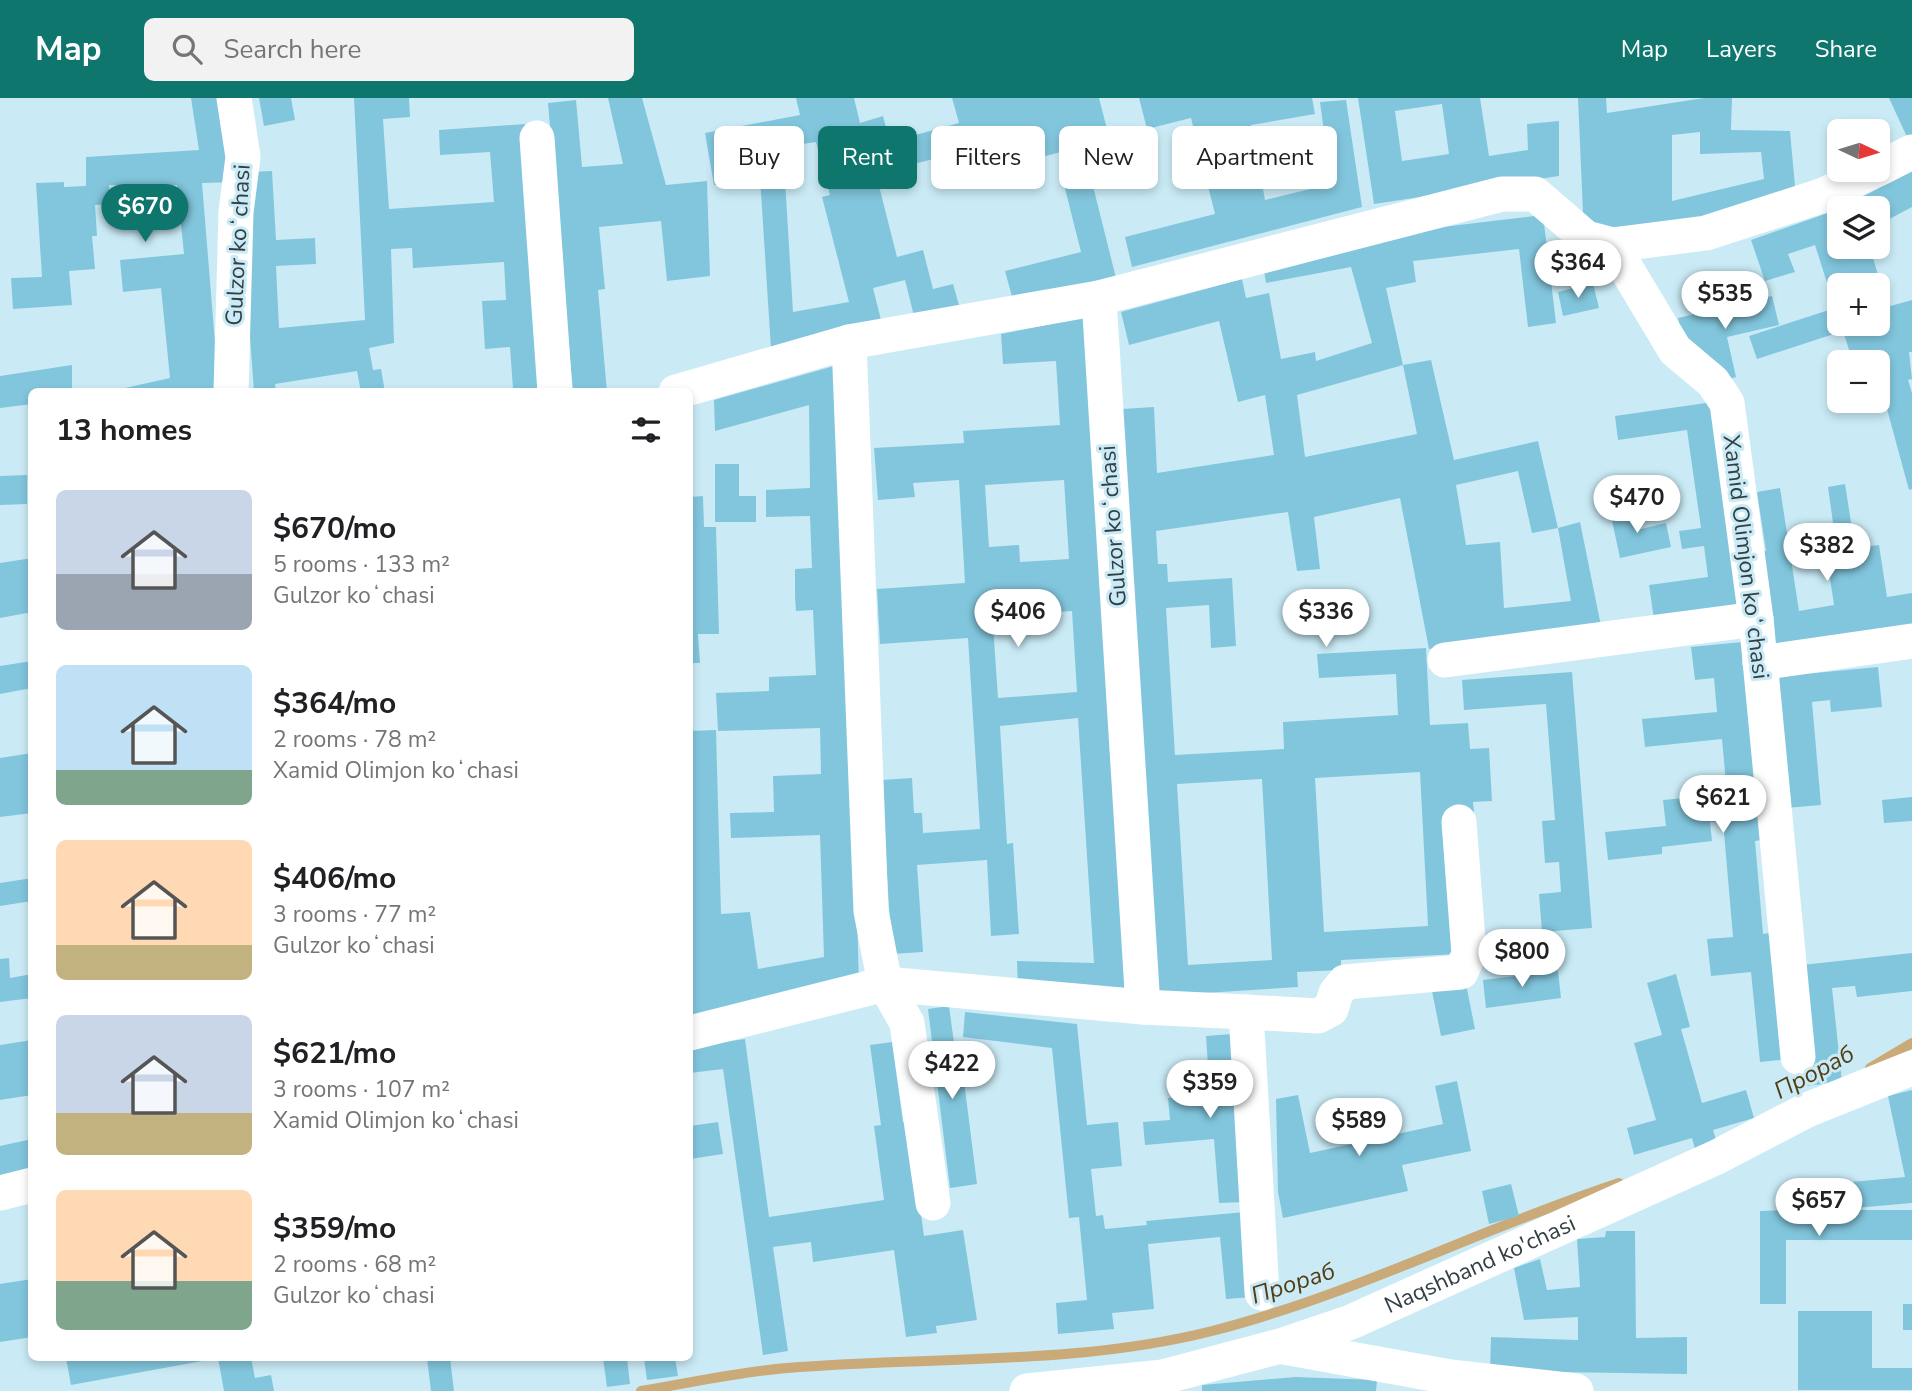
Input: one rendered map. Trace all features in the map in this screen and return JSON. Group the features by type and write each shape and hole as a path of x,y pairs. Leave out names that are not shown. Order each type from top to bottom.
{"street":[{"name":"Gulzor koʻchasi","path":"231,388 236,212 243,157 234,98"},
{"path":"537,138 555,388"},
{"path":"1890,163 1912,152"},
{"path":"690,388 849,342 1099,298 1502,194 1535,194 1586,238 1612,245 1706,233 1824,195 1850,182"},
{"name":"Xamid Olimjon koʻchasi","path":"1612,245 1675,350 1713,382 1727,403 1756,620 1798,1057"},
{"name":"Gulzor koʻchasi","path":"1099,298 1143,1007"},
{"path":"849,342 871,911 885,984 907,1023 933,1203"},
{"path":"1445,660 1756,620"},
{"path":"1760,663 1912,641"},
{"path":"693,1032 885,984 1143,1007 1318,1016 1331,1009 1336,993 1345,982 1461,972 1469,954 1459,822"},
{"path":"1246,1012 1262,1293"},
{"name":"Naqshband ko'chasi","path":"1027,1391 1163,1377 1280,1346 1351,1322 1717,1157 1807,1110 1912,1068"},
{"path":"0,1193 28,1186"},
{"path":"1280,1346 1450,1377 1576,1391"}],"building":[{"path":"191,98 230,98 235,182 202,183 219,388 125,388 170,378 161,288 123,292 120,260 184,254 177,185 109,185 110,204 95,205 97,236 92,236 95,269 69,271 72,305 13,309 11,278 42,277 36,183 64,182 64,187 86,186 86,157 199,150"},
{"path":"259,98 291,98 295,120 264,126"},
{"path":"354,98 409,98 410,117 383,119 389,209 494,202 490,152 440,155 439,130 525,124 542,388 513,388 510,347 485,349 482,301 506,300 504,262 413,268 412,248 391,249 394,343 369,348 373,370 381,369 384,388 360,388 357,371 275,384 276,388 254,388 245,268 246,172 272,171 276,240 315,238 316,264 276,266 279,328 365,320"},
{"path":"608,98 642,98 666,185 707,181 710,276 667,281 661,221 599,227 605,289 598,290 607,388 573,388 548,103 576,100 582,167 623,164"},
{"path":"796,98 854,98 860,123 883,116 886,126 818,126 818,150 816,142 804,144 804,126 742,126 800,115"},
{"path":"952,98 1099,98 1106,126 1059,126 1059,153 1045,156 1045,126 948,126 959,123"},
{"path":"1139,98 1312,98 1315,114 1251,126 1193,126 1191,118 1158,126 1146,126"},
{"path":"1358,98 1480,98 1489,156 1528,150 1527,124 1559,121 1559,176 1374,204","holes":["1442,104 1449,154 1402,161 1395,111"]},
{"path":"1578,98 1606,98 1607,113 1704,98 1732,98 1731,130 1790,131 1796,197 1609,237 1583,213","holes":["1700,132 1700,154 1761,152 1764,179 1672,201 1672,135"]},
{"path":"1889,98 1912,98 1912,137 1908,139"},
{"path":"1346,100 1362,207 1132,267 1125,237 1215,214 1209,189 1263,189 1265,200 1310,189 1337,189 1337,126 1323,126 1320,102"},
{"path":"714,131 714,185 705,133"},
{"path":"931,131 931,160 917,163 917,135"},
{"path":"1912,171 1912,207 1890,219 1890,196 1864,196"},
{"path":"761,189 786,189 793,312 849,302 822,197 830,195 828,189 880,189 897,257 923,250 933,289 953,284 961,312 916,324 905,280 873,288 882,324 771,349"},
{"path":"1065,189 1094,189 1116,278 1014,304 1005,271 1081,252"},
{"path":"1827,213 1827,259 1873,259 1877,273 1827,273 1827,283 1815,245 1788,254 1795,272 1765,281 1751,240"},
{"path":"1543,215 1556,323 1528,327 1519,249 1413,261 1416,282 1386,288 1403,365 1431,360 1454,460 1538,441 1558,528 1580,522 1601,626 1429,649 1400,498 1314,517 1320,569 1297,571 1288,512 1156,531 1158,564 1167,564 1168,582 1232,578 1236,646 1211,648 1209,605 1166,608 1175,755 1284,749 1283,722 1398,715 1396,674 1319,678 1317,654 1426,648 1430,725 1468,723 1470,749 1489,748 1492,801 1473,802 1474,812 1451,813 1458,954 1341,960 1341,970 1297,972 1298,987 1156,996 1122,409 1154,407 1157,473 1274,455 1265,395 1238,402 1219,321 1129,345 1121,312 1242,279 1246,298 1269,293 1281,359 1315,352 1316,361 1372,343 1351,267 1266,283 1262,259 1375,235","holes":["1403,365 1417,434 1305,457 1297,395","1518,471 1532,533 1558,528 1571,601 1504,608 1500,542 1466,545 1456,485","1420,772 1428,926 1324,932 1315,778","1262,779 1272,960 1188,965 1177,784"]},
{"path":"1593,283 1599,308 1563,316 1558,292"},
{"path":"1772,296 1779,325 1727,337 1736,377 1726,380 1684,347 1678,318"},
{"path":"1912,300 1912,352 1909,352 1912,379 1908,380 1912,393 1912,489 1909,490 1888,413 1890,350 1849,350 1845,336 1890,336 1890,306"},
{"path":"1827,311 1828,336 1757,359 1749,336"},
{"path":"1087,317 1129,997 1018,991 1017,961 1094,963 1078,718 1000,726 1007,844 1013,843 1019,934 991,936 987,860 917,865 923,952 892,954 881,780 912,778 914,813 922,813 923,833 980,829 968,638 880,644 877,589 965,583 959,480 913,483 915,497 878,500 874,448 964,443 963,431 1060,425 1056,361 1003,364 1001,334","holes":["1064,480 1069,559 1020,562 1019,545 989,547 985,485","1072,611 1077,692 998,698 993,625 1025,623 1024,614"]},
{"path":"841,364 859,984 693,1019 693,731 716,730 721,914 750,912 758,969 824,957 820,835 731,838 730,813 774,812 773,776 821,774 820,728 718,731 716,693 769,691 769,677 816,675 813,610 796,611 795,597 795,569 812,568 810,516 766,517 766,490 810,488 809,405 715,431 714,400"},
{"path":"72,365 72,388 28,388 28,404 0,408 0,376"},
{"path":"1713,402 1742,614 1655,626 1649,585 1708,577 1704,546 1682,549 1679,531 1701,528 1687,430 1618,440 1615,416"},
{"path":"715,464 739,464 739,496 756,496 756,522 715,522"},
{"path":"27,475 27,504 0,505 0,476"},
{"path":"1845,484 1855,548 1879,545 1887,597 1912,593 1912,629 1774,650 1759,551 1766,551 1757,492 1780,488 1799,611 1834,605 1823,532 1834,530 1828,487"},
{"path":"703,496 704,527 716,527 719,634 698,634 700,663 693,663 693,497"},
{"path":"1632,507 1637,530 1666,523 1671,547 1620,558 1610,511"},
{"path":"28,559 28,613 0,618 0,563"},
{"path":"1742,642 1762,840 1755,841 1763,934 1777,932 1789,1059 1760,1062 1751,972 1711,976 1707,939 1733,937 1723,821 1710,822 1712,841 1662,847 1662,854 1608,860 1605,832 1666,826 1663,800 1727,794 1722,739 1645,747 1642,719 1717,712 1714,678 1695,680 1691,647"},
{"path":"28,662 28,689 0,694 0,666"},
{"path":"1878,667 1882,707 1831,712 1830,700 1812,702 1821,805 1786,808 1773,677"},
{"path":"1572,672 1592,928 1542,932 1539,894 1561,892 1559,862 1545,863 1542,821 1555,820 1546,704 1464,710 1462,680"},
{"path":"28,754 28,814 0,817 0,758"},
{"path":"1912,797 1912,821 1884,823 1882,800"},
{"path":"28,879 28,902 0,906 0,883"},
{"path":"1912,953 1912,991 1857,997 1855,986 1832,988 1842,1082 1806,1086 1793,966"},
{"path":"9,958 10,978 28,975 28,998 0,1002 0,959"},
{"path":"1558,971 1561,998 1486,1008 1483,980"},
{"path":"1676,974 1690,1027 1681,1029 1702,1103 1746,1090 1754,1118 1713,1130 1718,1146 1696,1153 1692,1138 1634,1155 1627,1128 1656,1120 1634,1043 1662,1035 1647,983"},
{"path":"1465,979 1475,1029 1441,1036 1431,986"},
{"path":"949,1006 957,1065 962,1065 977,1184 950,1188 928,1009"},
{"path":"965,1012 1077,1024 1087,1125 1118,1122 1122,1166 1091,1169 1096,1216 1103,1215 1105,1229 1147,1225 1146,1221 1245,1212 1252,1297 1226,1299 1220,1237 1148,1244 1154,1309 1112,1313 1114,1329 1058,1334 1056,1303 1087,1300 1079,1217 1069,1218 1052,1048 963,1037"},
{"path":"1232,1034 1245,1202 1219,1203 1214,1139 1145,1145 1143,1122 1170,1120 1168,1098 1210,1095 1206,1036"},
{"path":"745,1039 769,1217 884,1200 874,1126 881,1125 870,1045 892,1042 903,1122 908,1121 924,1236 963,1230 977,1320 936,1326 937,1333 906,1337 894,1250 813,1262 811,1242 773,1247 788,1351 763,1355 723,1069 693,1073 693,1047"},
{"path":"28,1041 28,1096 0,1100 0,1045"},
{"path":"1457,1081 1471,1151 1402,1165 1408,1191 1283,1218 1278,1192 1276,1099 1298,1095 1310,1153 1443,1124 1435,1086"},
{"path":"1912,1090 1912,1203 1843,1209 1840,1183 1905,1177 1888,1096"},
{"path":"718,1122 723,1154 693,1159 693,1126"},
{"path":"28,1140 28,1173 0,1179 0,1146"},
{"path":"1511,1184 1519,1216 1489,1224 1482,1191"},
{"path":"1912,1210 1912,1240 1786,1240 1786,1304 1760,1304 1760,1211"},
{"path":"1606,1231 1635,1231 1636,1338 1687,1337 1687,1374 1490,1371 1491,1337 1578,1340 1578,1317 1524,1320 1514,1268 1540,1259 1547,1290 1580,1287 1577,1239 1605,1237"},
{"path":"28,1280 28,1338 0,1342 0,1284"},
{"path":"1903,1304 1912,1304 1912,1330 1903,1330"},
{"path":"1798,1311 1872,1311 1872,1368 1912,1368 1912,1390 1798,1390"},
{"path":"67,1361 202,1361 71,1385"},
{"path":"219,1361 252,1361 255,1378 271,1375 274,1391 224,1391"},
{"path":"427,1361 450,1361 454,1391 431,1391"},
{"path":"603,1361 627,1361 630,1384 607,1387"},
{"path":"644,1361 676,1361 678,1376 647,1380"},
{"path":"1295,1377 1377,1380 1376,1391 1202,1391 1202,1385"}],"waterway":[{"name":"Прораб","path":"1870,1068 1912,1043"},
{"name":"Прораб","path":"641,1391 787,1368 1107,1350 1212,1331 1316,1299 1619,1183"}]}
